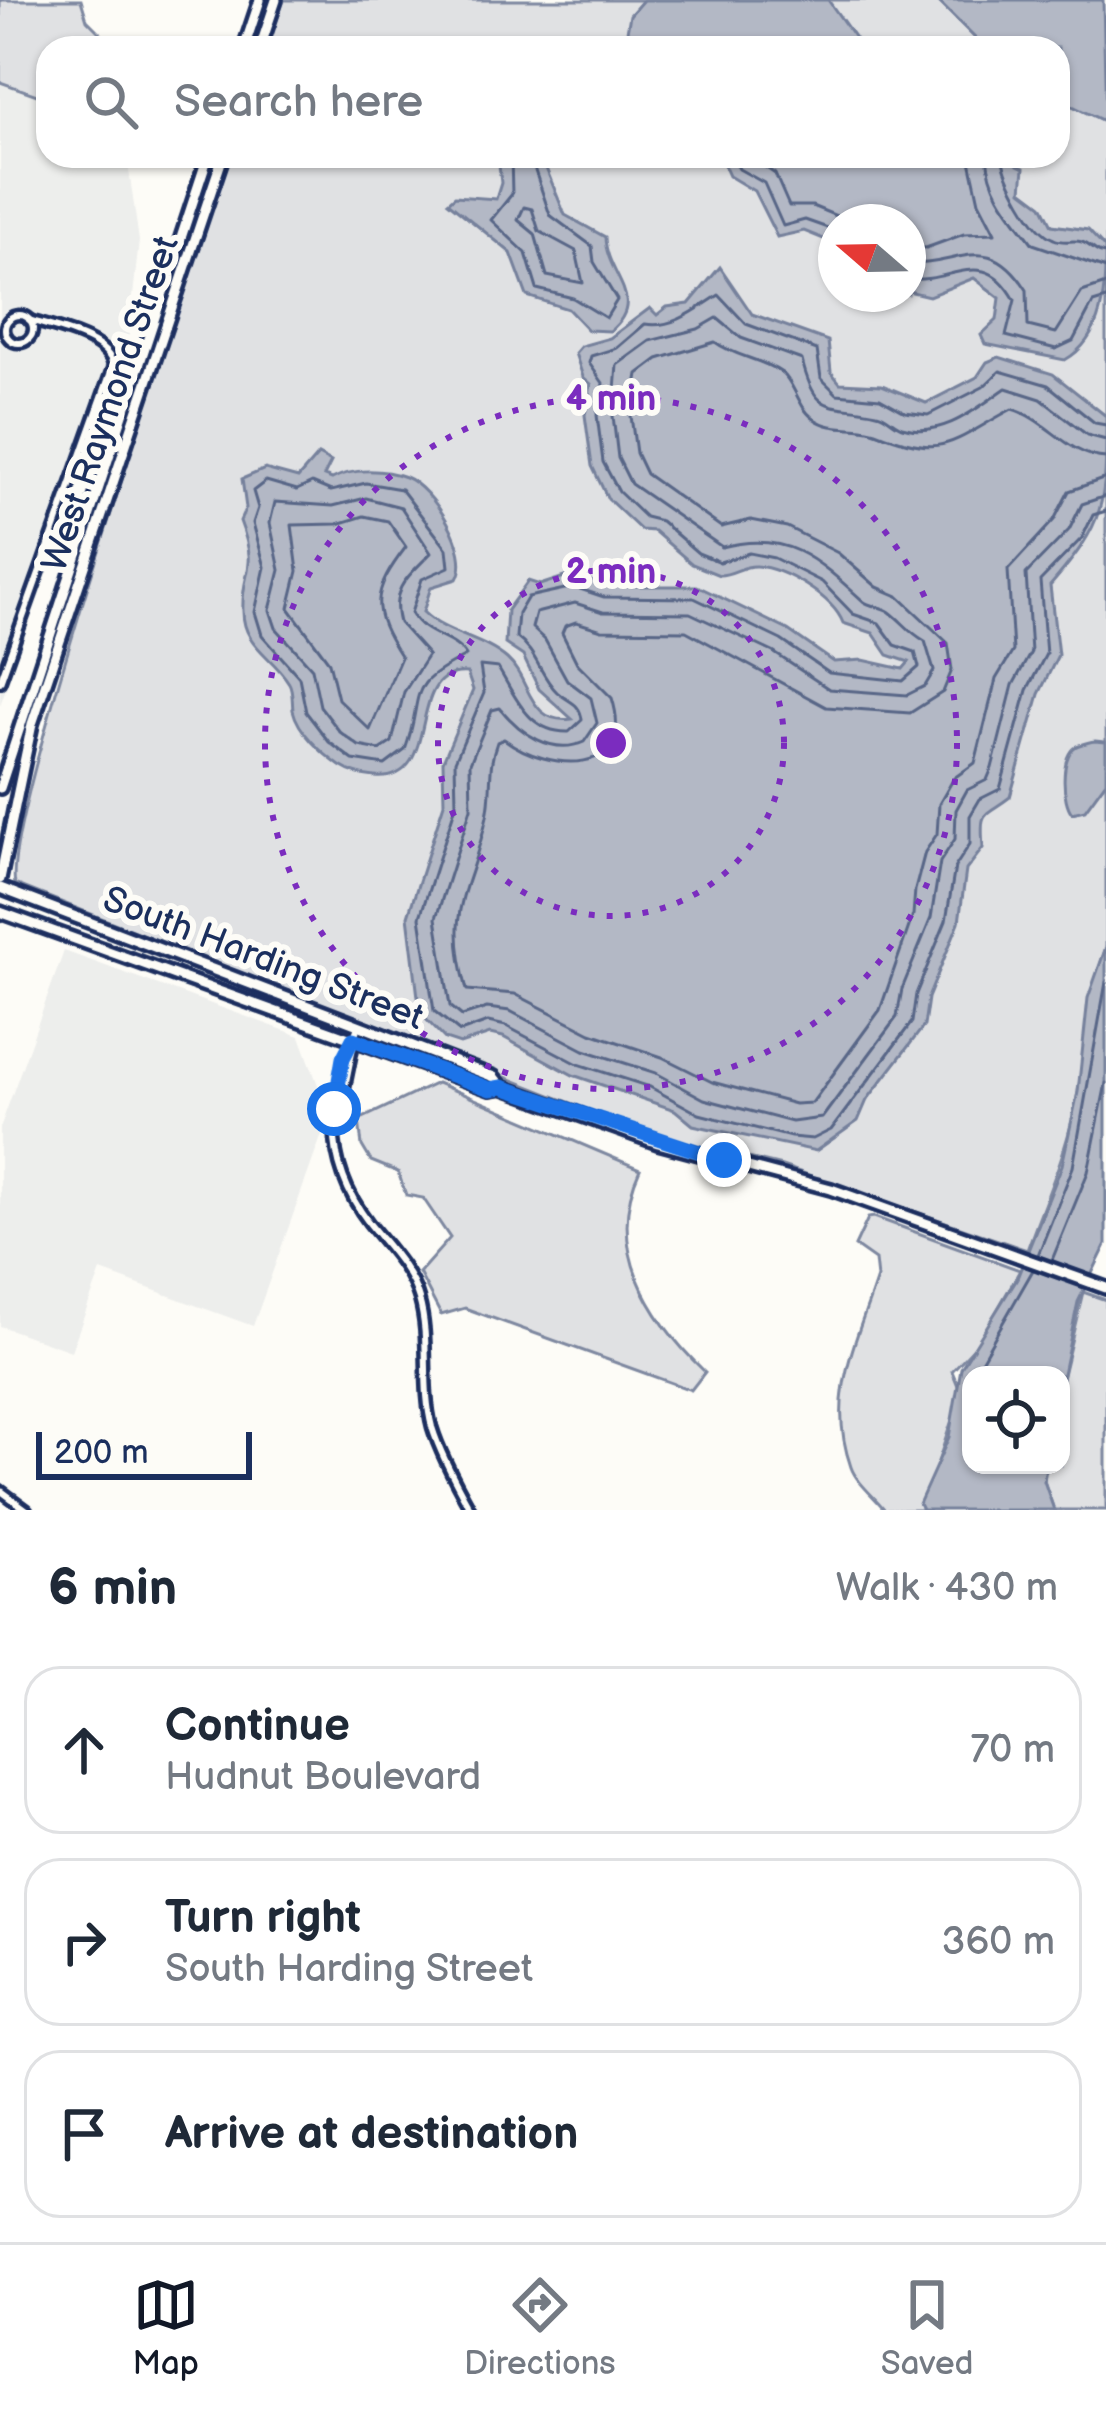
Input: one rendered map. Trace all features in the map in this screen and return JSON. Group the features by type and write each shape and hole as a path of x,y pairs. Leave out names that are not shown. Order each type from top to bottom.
{"main road":[{"path":"248,36 260,0"},
{"path":"264,36 276,0"},
{"name":"West Raymond Street","path":"0,788 204,168"},
{"name":"West Raymond Street","path":"0,879 32,724 219,168"},
{"path":"129,389 143,393"},
{"name":"South Harding Street","path":"0,888 494,1076 502,1087"},
{"name":"South Harding Street","path":"0,912 490,1089 502,1087 658,1143 818,1184 1106,1288"},
{"path":"143,962 151,945"}],"street":[{"path":"0,682 113,366 105,348 48,327 29,320 13,317 5,333 20,343 33,331 48,327"},
{"path":"29,320 33,331"},
{"path":"358,1026 353,1039 355,1058 335,1131 349,1193 407,1272 419,1298 432,1426 471,1510"},
{"path":"0,1490 27,1510"}],"shaded area":[{"path":"0,0 81,0 87,20 103,36 36,36 36,95 0,82"},
{"path":"284,0 937,0 973,36 271,36"},
{"path":"0,82 36,95 36,168 129,168 139,241 127,351 0,705"},
{"path":"1070,105 1106,122 1106,947 1091,1001 1069,1133 1027,1250 782,1166 698,1146 594,1112 15,884 19,839 37,758 226,168 1070,168"},
{"path":"64,951 300,1036 329,1115 253,1326 101,1271 71,1351 0,1326 0,1128"},
{"path":"437,1083 640,1169 630,1198 630,1253 650,1304 705,1372 691,1390 465,1308 441,1315 419,1273 450,1238 423,1198 406,1195 398,1172 371,1161 362,1146 359,1120"},
{"path":"868,1218 1020,1270 979,1342 952,1371 961,1393 922,1510 885,1510 853,1473 844,1441 847,1371 877,1278 875,1260 855,1246"},
{"path":"1083,1292 1106,1300 1106,1510 1054,1510 1044,1481 1045,1474 1070,1474 1070,1366 1065,1366"}],"water":[{"path":"643,0 828,0 854,36 626,36 630,15"},
{"path":"937,0 1103,0 1106,122 1070,105 1070,36 973,36"},
{"path":"499,168 546,168 565,215 605,237 626,297 621,319 610,331 588,330 568,309 527,296 511,253 448,202 455,196 496,199"},
{"path":"725,168 1024,168 1022,190 1042,205 1052,225 1088,230 1105,248 1103,296 1095,326 1078,351 1065,360 985,344 981,335 997,320 1000,298 974,278 926,295 926,204 818,204 818,237 804,231 777,237 754,191 729,176"},
{"path":"720,267 752,314 828,341 831,372 840,383 882,385 926,403 977,377 987,362 999,357 1053,374 1106,416 1099,510 1082,545 1050,586 1058,655 1039,694 1010,797 983,820 983,848 966,870 959,922 928,998 924,1026 867,1100 858,1121 816,1151 693,1125 675,1110 573,1075 503,1037 490,1034 460,1044 445,1039 420,1013 408,916 444,803 443,761 473,690 467,673 447,676 435,688 410,763 396,774 362,775 340,766 306,734 293,710 289,683 253,642 244,623 249,561 240,521 246,508 242,479 265,469 298,478 318,455 331,462 324,476 332,479 358,471 388,472 416,483 427,494 448,522 461,567 457,579 431,587 423,612 507,659 547,715 572,719 539,689 523,656 505,644 507,610 528,581 540,585 573,574 604,586 697,586 788,630 834,662 863,660 903,669 909,662 888,655 873,633 843,623 829,603 793,578 756,566 719,575 692,564 654,531 641,530 608,499 592,466 585,415 591,384 583,377 575,353 581,346 610,338 650,308 657,315 667,307 689,304"},
{"path":"1106,742 1106,781 1085,810 1072,813 1065,790 1067,760 1075,747"},
{"path":"1106,947 1106,1245 1078,1302 1065,1366 962,1366 1017,1278 1062,1165 1078,1092 1088,998"},
{"path":"961,1368 962,1474 1045,1474 1054,1510 922,1510 919,1504 949,1437"}],"route":[{"path":"334,1109 343,1058 353,1039 490,1089 502,1087 632,1134 724,1160"}]}
